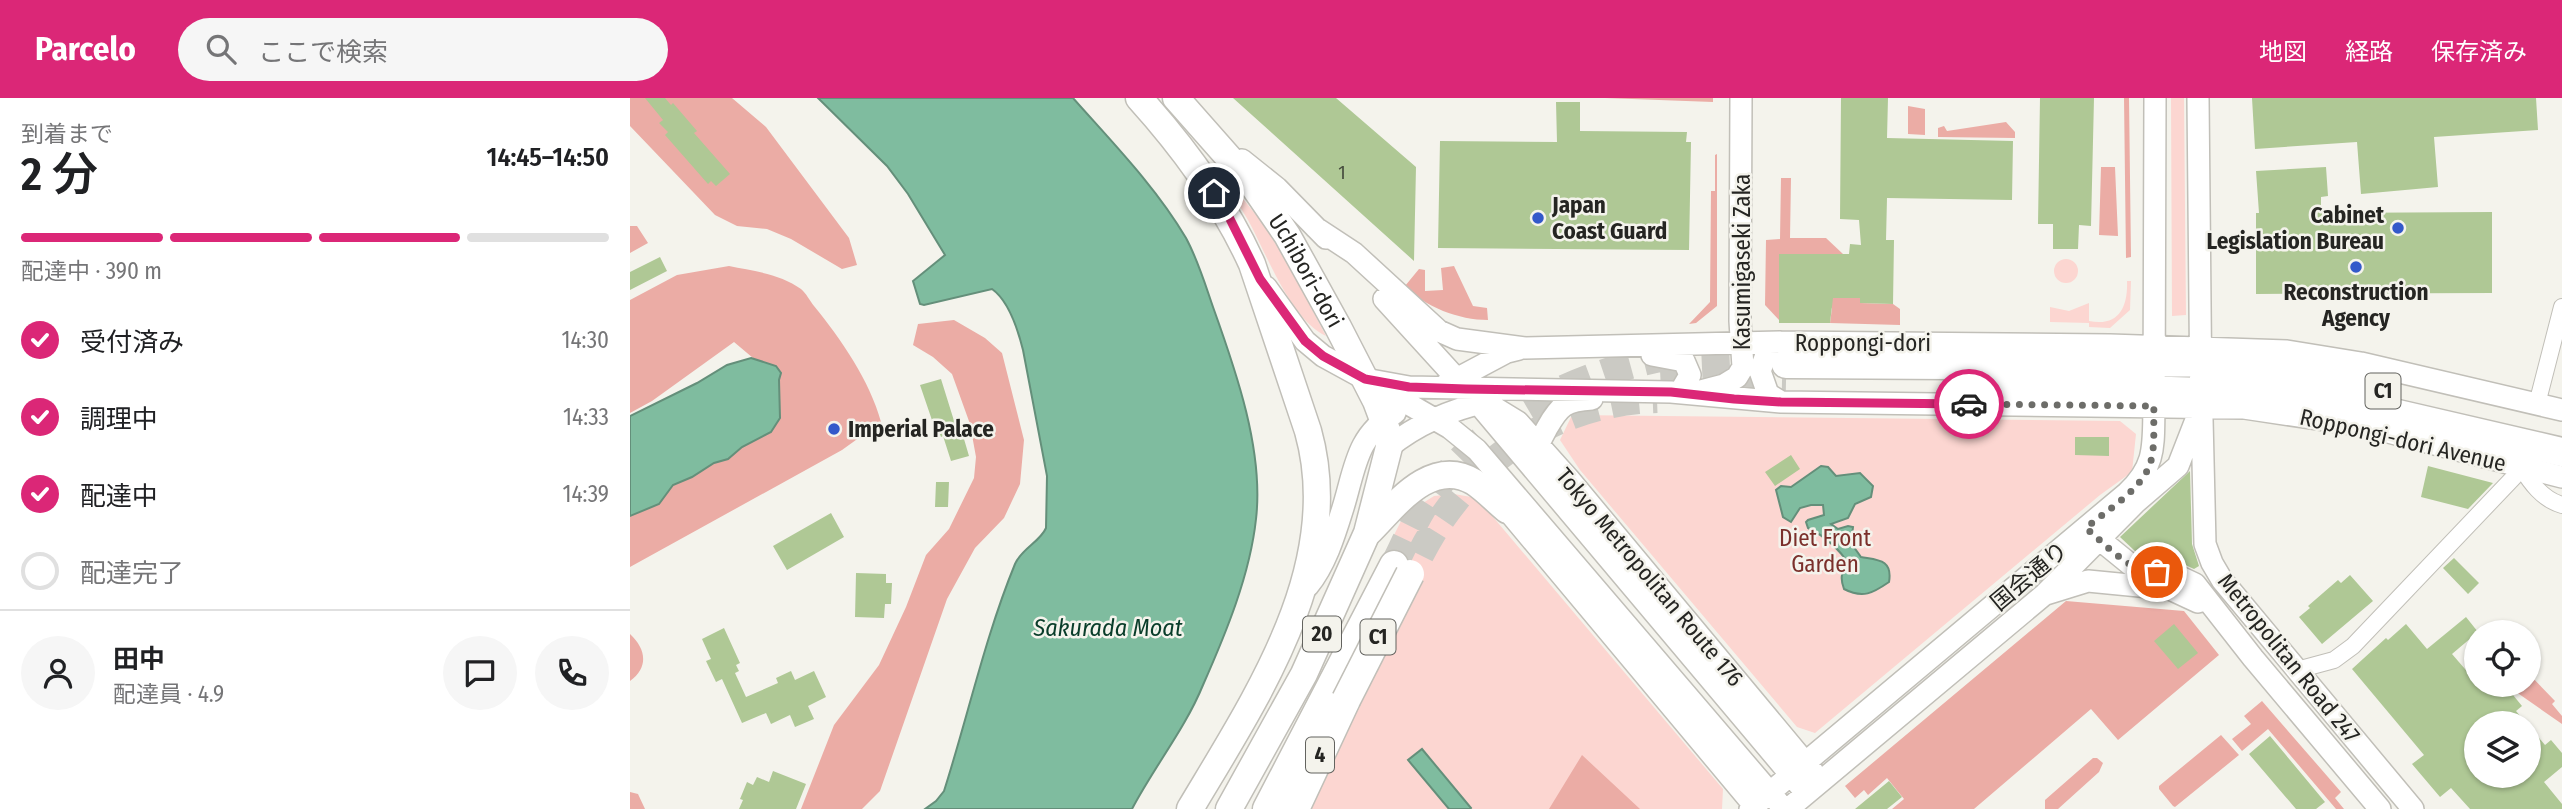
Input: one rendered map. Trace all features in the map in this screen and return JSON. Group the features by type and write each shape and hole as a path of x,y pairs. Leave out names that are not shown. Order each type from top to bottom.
{"highway":[{"name":"Uchibori-dori","path":"1139,98 1172,134 1200,172 1228,215 1252,264 1305,422 1317,468 1319,511 1316,540 1300,597 1275,658 1190,809"},
{"name":"Uchibori-dori","path":"1176,98 1252,184 1287,235 1365,379 1384,421 1389,447 1367,534 1304,674 1229,809"},
{"path":"1780,377 2120,366 2155,376"},
{"name":"C1","path":"2201,377 2244,367 2303,374 2562,433"},
{"path":"1780,377 2155,376"},
{"name":"C1","path":"2201,377 2234,389 2346,402 2562,452"},
{"path":"1367,534 1415,485 1447,476 1472,481 1507,510"},
{"name":"C1","path":"1267,809 1402,569 1346,700 1275,809"},
{"name":"4","path":"1295,809 1346,700"}],"main road":[{"name":"Kasumigaseki Zaka","path":"1681,392 1724,385 1737,377 1743,367 1741,98"},
{"name":"国会通り","path":"1785,809 2045,594 2092,533 2138,483 2148,468 2152,453 2155,376 2155,98"},
{"name":"国会通り","path":"1757,804 1798,768 2178,467 2201,377 2198,98"},
{"name":"Tokyo Metropolitan Route 176","path":"1205,130 1277,188 1316,228 1798,768"},
{"path":"1316,228 1354,253 1428,323 1447,336 1525,348"},
{"name":"Roppongi-dori","path":"1252,264 1305,341 1323,356 1365,379 1465,395 1535,390 1681,392 1734,399 1780,377 2201,377"},
{"name":"Roppongi-dori","path":"1525,348 1741,344 1780,377"},
{"path":"1741,344 1744,367 1758,387 1780,377"},
{"path":"1537,474 1535,458 1538,444 1556,412 1565,404 1578,400 1681,392 1690,375 1684,361 1653,356 1643,346"},
{"path":"1478,450 1467,424 1465,395 1487,363 1507,352 1525,348"},
{"path":"2155,376 2201,377 2287,351 2324,356 2562,410"},
{"name":"Roppongi-dori Avenue","path":"2201,377 2244,408 2365,426 2562,477"},
{"name":"Metropolitan Road 247","path":"2201,377 2205,544 2212,562 2222,580 2413,809"},
{"name":"Tokyo Metropolitan Route 176","path":"1365,379 1450,428 1478,450 1757,804"},
{"name":"Roppongi-dori","path":"1389,447 1434,420 1465,395"},
{"name":"Tokyo Metropolitan Route 176","path":"1465,395 1518,422 1538,444 1814,787"},
{"path":"1300,597 1328,551 1361,447 1384,421 1411,404 1465,395"},
{"name":"Tokyo Metropolitan Route 176","path":"1434,420 1757,804 1785,809"},
{"name":"Metropolitan Road 247","path":"2092,533 2131,565 2176,575 2195,584 2380,809"},
{"name":"Metropolitan Road 247","path":"2045,594 2088,582 2170,589 2196,601 2238,639"}],"street":[{"path":"2537,404 2562,307"},
{"path":"2297,670 2334,660 2353,646 2514,477 2520,466 2548,501 2562,505"}],"green space":[{"path":"2171,98 2184,98 2186,315 2172,316"},
{"path":"1214,163 1261,221 1286,260 1326,336 1313,328 1290,301 1248,220 1212,165"},
{"path":"2061,259 2071,259 2078,266 2078,276 2071,283 2061,283 2054,276 2054,266"},
{"path":"2127,281 2131,281 2130,310 2110,328 2089,327 2089,323 2050,322 2050,307 2069,311 2089,303 2089,321 2108,321 2114,318 2120,313 2126,299"},
{"name":"Diet Front Garden","path":"1572,415 2120,421 2136,434 2132,472 2100,495 1815,733 1797,727 1580,470 1560,440"},
{"path":"1454,494 1477,498 1723,789 1722,809 1305,809 1382,559 1404,515 1434,496"}],"shaded area":[{"path":"630,98 732,98 766,127 849,238 857,265 842,269 791,239 767,229 737,226 715,215 630,126"},
{"path":"1605,98 1713,98 1713,102"},
{"path":"2124,98 2129,98 2131,257 2126,258"},
{"path":"1908,106 1925,109 1925,135 1908,134"},
{"path":"2006,122 2015,132 2015,138 1938,137 1938,128 1944,126 1947,131"},
{"path":"1717,154 1717,306 1696,323 1689,324 1710,302 1711,191 1715,191"},
{"path":"2101,167 2115,167 2118,236 2099,235"},
{"path":"1781,178 1791,178 1790,238 1826,238 1843,254 1780,254 1779,285 1843,285 1860,298 1860,303 1893,304 1900,309 1900,325 1830,323 1832,308 1779,320 1765,305 1766,240 1780,239"},
{"path":"630,226 637,226 648,243 630,253"},
{"path":"729,266 776,276 803,291 854,361 870,391 881,422 842,450 630,567 630,495 765,368 734,342 652,401 630,413 630,300 677,275"},
{"path":"1454,266 1473,306 1487,308 1488,320 1466,318 1443,311 1422,300 1405,286 1419,269 1425,270 1425,291 1443,290 1441,268"},
{"path":"954,320 985,338 1002,353 1024,440 1020,484 1004,518 975,548 947,599 880,791 862,809 801,809 834,725 879,665 926,555 949,529 974,478 976,457 970,424 952,374 933,357 913,345 918,324"},
{"path":"2066,601 2184,611 2219,655 2118,740 2091,709 1974,809 1892,809 1904,799 1887,778 1868,795 1864,790 1855,798 1845,786"},
{"path":"630,634 642,652 643,664 630,681"},
{"path":"2541,686 2555,701 2552,704 2562,716 2562,724 2523,697 2541,697"},
{"path":"2262,701 2341,792 2335,798 2344,809 2336,809 2268,729 2242,751 2232,739 2251,724 2244,716"},
{"path":"2221,735 2239,755 2173,806 2159,786"},
{"path":"1582,755 1640,809 1549,809"},
{"path":"2093,758 2103,763 2099,772 2058,809 2045,809 2045,800"},
{"path":"630,792 638,794 645,809 630,809"}],"water":[{"name":"Sakurada Moat","path":"818,98 1073,98 1147,183 1174,219 1194,255 1231,358 1246,412 1256,466 1256,519 1243,582 1212,665 1196,701 1132,809 925,809 944,791 986,648 1015,564 1046,528 1047,476 1023,350 1008,308 992,289 920,304 913,281 945,255 908,194 887,166"},
{"path":"751,358 776,366 781,373 780,418 771,432 742,447 728,459 714,463 673,485 659,504 630,516 630,416 727,365"},
{"path":"1821,466 1828,467 1836,476 1860,473 1873,486 1871,497 1855,504 1848,518 1831,524 1838,529 1853,527 1851,543 1861,557 1878,560 1889,569 1889,582 1873,592 1857,594 1844,589 1842,576 1848,564 1831,543 1808,528 1808,520 1824,515 1823,505 1800,508 1791,522 1783,517 1776,490 1781,486 1791,487"},
{"path":"1422,749 1470,809 1449,809 1408,760"}],"building":[{"path":"645,98 665,98 671,105 673,103 697,131 694,133 730,174 716,186 711,181 708,184 665,135 668,132 659,123 663,120"},
{"path":"1233,98 1336,98 1416,167 1414,261"},
{"path":"1841,98 1888,98 1887,138 2013,141 2012,200 1887,198 1886,240 1894,240 1893,304 1860,303 1860,298 1833,298 1830,323 1779,323 1779,254 1849,254 1850,244 1861,245 1859,220 1840,219"},
{"path":"2040,98 2094,98 2091,226 2079,225 2078,249 2053,249 2053,224 2038,224"},
{"path":"2252,98 2536,98 2538,130 2434,137 2438,187 2361,194 2357,142 2255,149"},
{"path":"1556,102 1580,102 1580,131 1687,132 1686,142 1691,142 1689,250 1438,248 1440,141 1557,142"},
{"path":"2326,167 2328,196 2321,197 2321,213 2492,212 2492,293 2256,294 2256,213 2259,213 2256,171"},
{"path":"660,257 667,271 630,290 630,272"},
{"path":"941,379 960,440 964,439 969,456 951,461 943,436 935,429 920,385"},
{"path":"2075,437 2109,437 2109,456 2075,455"},
{"path":"1791,455 1800,469 1775,486 1765,472"},
{"path":"2428,466 2493,483 2468,509 2421,497"},
{"path":"2190,471 2192,544 2199,566 2194,569 2179,562 2137,553 2120,537"},
{"path":"936,482 949,482 948,507 935,507"},
{"path":"831,513 844,537 787,570 773,546"},
{"path":"2454,558 2479,583 2468,594 2443,568"},
{"path":"856,573 886,574 886,583 892,583 891,604 885,604 884,618 855,617"},
{"path":"2350,575 2373,601 2322,644 2299,617 2338,580 2341,583"},
{"path":"2466,617 2468,620 2464,620 2464,644 2452,654 2464,668 2464,697 2515,697 2522,706 2516,711 2464,711 2464,788 2541,788 2541,740 2545,745 2551,740 2562,753 2562,767 2544,782 2562,804 2562,809 2470,809 2451,788 2440,797 2412,764 2424,755 2352,669 2406,624 2427,649"},
{"path":"2174,624 2198,653 2178,669 2154,641"},
{"path":"724,628 740,663 736,665 739,671 735,673 746,697 778,683 776,678 791,671 795,680 814,671 826,697 808,706 814,719 795,727 790,715 771,724 766,713 742,723 722,679 716,682 706,661 711,659 702,639"},
{"path":"2270,736 2325,802 2316,809 2296,809 2249,754"},
{"path":"773,771 806,784 796,809 739,809 747,782 753,785 757,777 769,782"},
{"path":"1889,781 1902,797 1887,809 1855,809"}],"tunnel":[{"path":"1394,565 1432,494 1455,465 1481,440 1511,418 1575,384 1645,361 1681,354"},
{"path":"1660,369 1770,364"},
{"path":"1740,381 1786,382"},
{"path":"1420,555 1439,522 1462,492 1488,466 1517,444 1548,425 1582,412 1619,403 1657,399"}],"way so far":[{"path":"1969,404 2154,406 2152,453 2148,468 2138,483 2086,528 2131,565 2157,572"}],"place":[{"name":"Japan Coast Guard","path":"1538,218"},
{"name":"Cabinet Legislation Bureau","path":"2398,228"},
{"name":"Reconstruction Agency","path":"2356,267"},
{"name":"Imperial Palace","path":"834,429"}],"route":[{"path":"1214,193 1240,237 1260,279 1305,341 1323,356 1365,379 1409,387 1671,392 1781,402 1969,404"}]}
